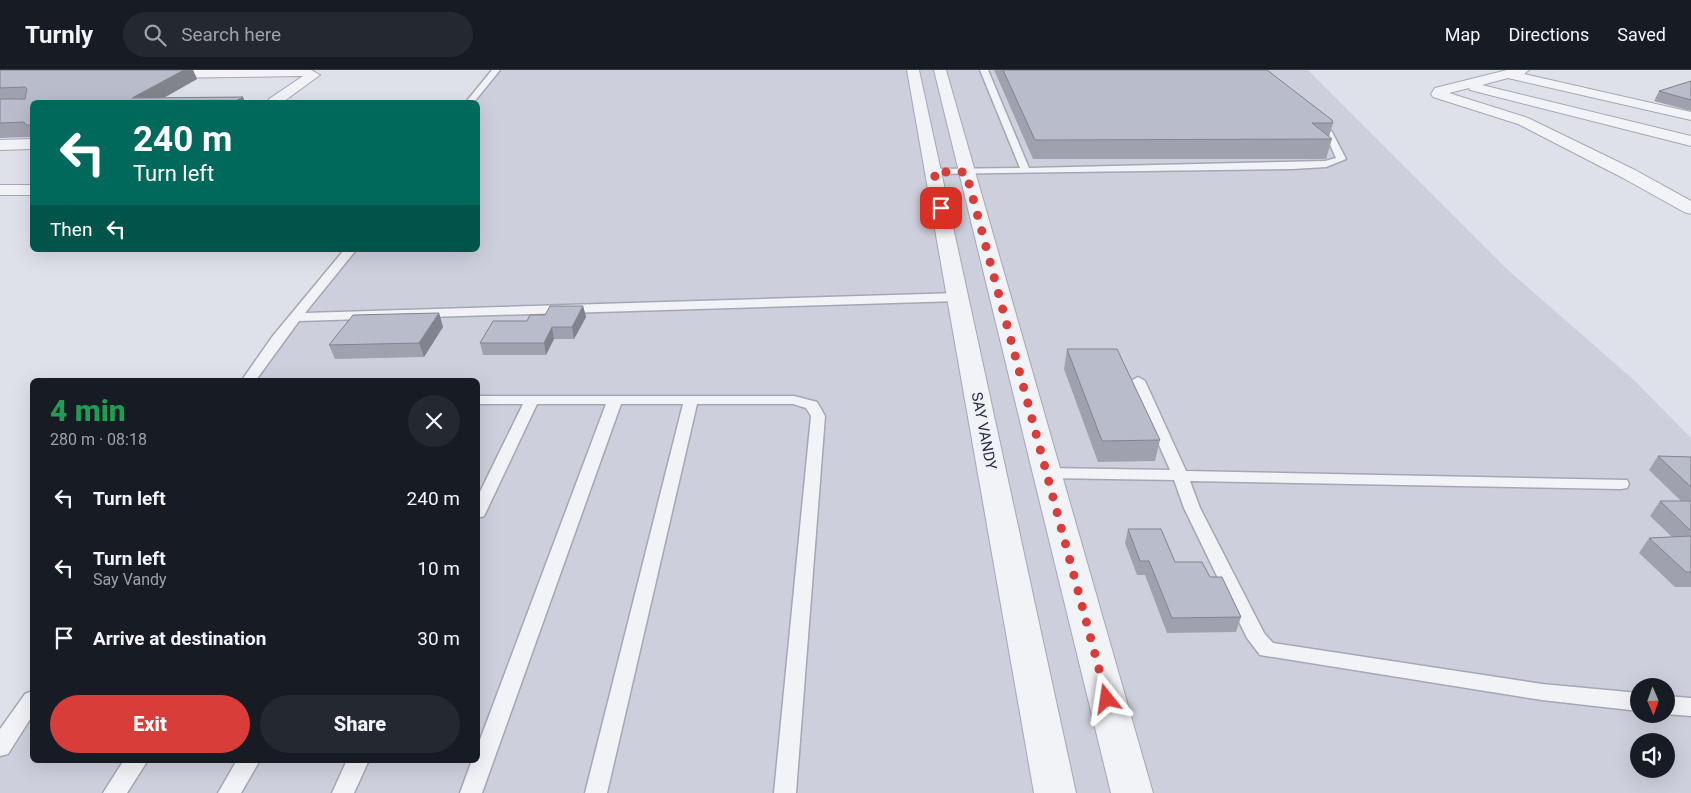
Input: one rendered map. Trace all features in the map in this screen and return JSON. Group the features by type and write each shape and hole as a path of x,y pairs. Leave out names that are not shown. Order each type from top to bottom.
{"street":[{"name":"SAY VANDY","path":"913,70 1055,793"},
{"path":"940,70 1132,793"},
{"path":"144,74 223,71 301,72 313,75 277,100"},
{"path":"1691,116 1516,72 1440,91 1438,94 1523,121 1629,174 1691,208"},
{"path":"1466,85 1691,141"},
{"path":"1630,102 1656,93"},
{"path":"0,145 30,144"},
{"path":"0,190 30,190"}],"lane":[{"path":"472,100 496,70"},
{"path":"984,70 1025,170"},
{"path":"934,172 1292,166 1326,164 1341,159 1338,149 1327,129 1306,112"},
{"path":"250,378 296,316 348,252"},
{"path":"296,316 958,297"},
{"path":"1138,381 1196,517 1257,638 1267,650 1542,692 1630,701"},
{"path":"480,400 794,400 812,405 818,416 785,793"},
{"path":"480,508 532,400"},
{"path":"471,793 616,400"},
{"path":"596,793 691,400"},
{"path":"1047,473 1621,484"},
{"path":"0,748 30,703"},
{"path":"1675,706 1691,707"},
{"path":"114,793 135,763"},
{"path":"229,793 247,763"},
{"path":"342,793 357,763"}],"shaded area":[{"path":"499,70 1308,70 1508,270 1635,381 1691,438 1691,793 0,793 0,751 30,711 30,763 480,763 480,378 251,378 352,252 480,252 480,100 475,100"}],"building":[{"path":"0,70 184,70 132,98 243,97 238,100 30,100 30,125 26,125 24,122 0,123 0,99 25,99 27,89 25,87 0,88"},
{"path":"1003,70 1267,70 1332,120 1333,123 1312,123 1332,139 1035,140"},
{"path":"1691,81 1691,100 1659,91"},
{"path":"550,306 583,306 572,327 552,327 544,343 480,343 493,321 527,321 530,315 545,315"},
{"path":"439,313 419,343 329,345 353,315"},
{"path":"1067,349 1117,349 1160,440 1102,441"},
{"path":"1658,456 1691,457 1691,487"},
{"path":"1660,501 1691,501 1691,531"},
{"path":"1128,529 1161,529 1175,562 1202,562 1210,577 1222,577 1241,617 1172,618 1149,561 1140,561"},
{"path":"1691,536 1691,572 1686,572 1649,538"}],"route":[{"path":"941,208 934,172 966,172 1107,699"}]}
